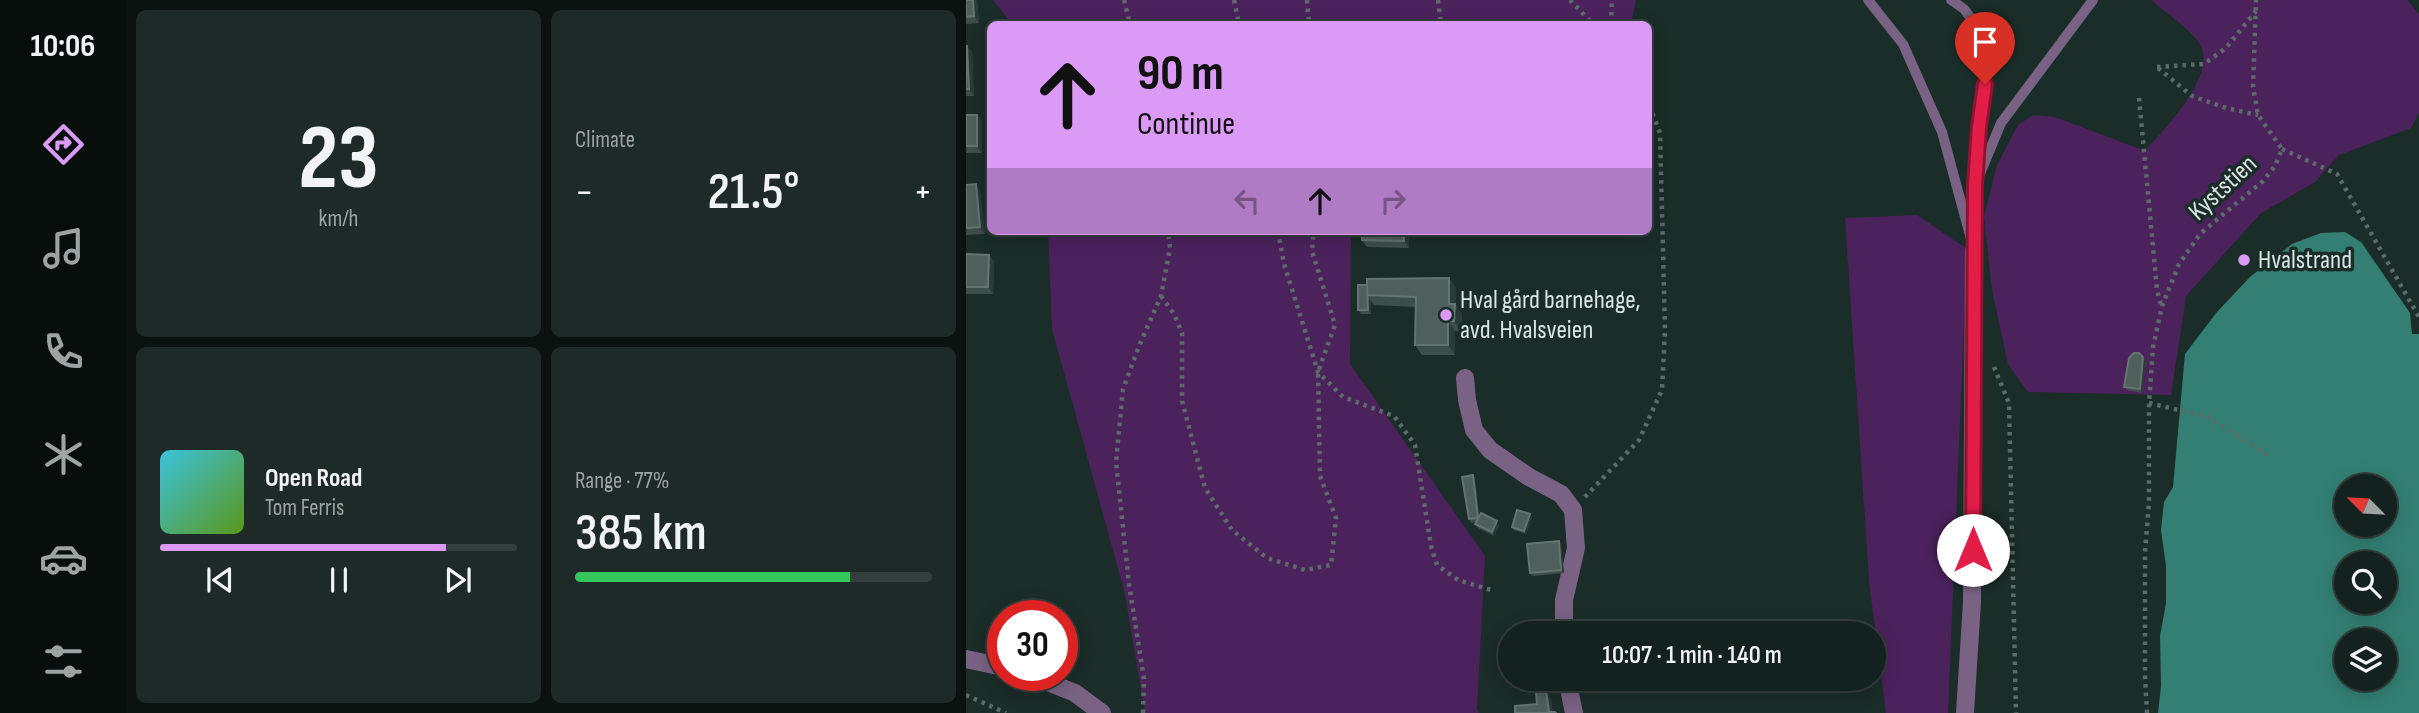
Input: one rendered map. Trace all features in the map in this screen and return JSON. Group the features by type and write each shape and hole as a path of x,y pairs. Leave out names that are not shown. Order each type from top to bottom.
{"street":[{"path":"1965,713 1972,602 1974,250"},
{"path":"1465,378 1474,430 1490,450 1529,477 1561,494 1573,510 1576,548 1563,600 1564,621"},
{"path":"966,659 987,664"},
{"path":"1070,691 1102,713"},
{"path":"1569,691 1574,713"}],"lane":[{"path":"1868,0 1903,44 1942,132 1974,250"},
{"path":"1951,0 1964,9 1982,33 1988,63 1979,127 1974,250"},
{"path":"1975,185 2001,124 2093,0"}],"path":[{"path":"1124,0 1129,21"},
{"path":"1234,0 1239,21"},
{"path":"1307,0 1309,21"},
{"path":"1438,0 1441,21"},
{"path":"1570,0 1590,21"},
{"path":"1611,21 1612,0"},
{"name":"Kyststien","path":"2147,713 2145,552 2153,347 2162,306 2179,264 2200,234 2263,181 2282,149 2258,115 2253,87 2256,0"},
{"path":"2257,10 2226,48 2204,64 2157,67 2192,96 2226,108 2258,115"},
{"path":"2140,98 2157,290 2162,306"},
{"path":"1573,510 1639,440 1662,390 1665,330 1660,132 1652,112"},
{"path":"2282,149 2337,174 2419,317"},
{"path":"1143,713 1144,679 1129,584 1116,462 1123,389 1161,296 1170,248 1168,235"},
{"path":"1161,296 1174,314 1182,333 1182,401 1205,488 1232,530 1267,558 1305,570 1331,565 1336,518 1320,476 1318,372 1284,264 1279,235"},
{"path":"1314,235 1312,251 1335,325 1318,372"},
{"path":"1989,355 2009,403 2016,713"},
{"path":"1318,372 1343,397 1394,416 1415,445 1431,546 1437,565 1458,580 1491,590"},
{"path":"2149,402 2208,417 2269,456"},
{"path":"966,695 1006,713"}],"shaded area":[{"path":"993,0 1636,0 1632,21 1010,21"},
{"path":"2151,0 2407,0 2419,14 2419,113 2411,128 2339,155 2315,182 2261,213 2186,296 2171,395 2028,392 2008,364 1992,290 1984,217 1997,165 2018,125 2033,115 2055,117 2145,151 2188,99 2203,67 2203,53 2197,40"},
{"path":"1917,215 1967,249 1948,713 1886,713 1883,691 1886,691 1886,621 1874,621 1869,581 1845,218"},
{"path":"2345,232 2361,242 2410,313 2412,334 2419,334 2419,713 2158,713 2161,686 2160,636 2166,603 2166,566 2161,530 2164,502 2173,487 2185,354 2217,312 2250,277 2292,244 2321,233"},
{"path":"1048,235 1351,235 1350,364 1485,556 1477,709 1479,713 1145,713 1125,594 1052,329"}],"building":[{"path":"966,0 973,0 974,16 966,17"},
{"path":"967,46 969,89 966,89"},
{"path":"966,115 977,115 977,146 966,146"},
{"path":"976,184 980,227 966,228 966,185"},
{"path":"1362,235 1404,235 1404,241 1362,240"},
{"path":"966,254 989,255 988,287 966,287"},
{"path":"1449,278 1449,304 1455,304 1454,321 1448,321 1448,345 1415,345 1416,297 1367,295 1367,279"},
{"path":"1358,285 1367,285 1368,310 1358,310"},
{"path":"2134,353 2143,357 2140,389 2124,387 2129,358"},
{"path":"1473,475 1478,518 1469,519 1462,477"},
{"path":"1517,510 1530,514 1524,531 1512,527"},
{"path":"1481,513 1497,521 1492,532 1475,524"},
{"path":"1559,541 1561,570 1530,573 1527,544"},
{"path":"1546,691 1549,712 1556,713 1515,713 1515,706 1537,704 1536,692"}],"place":[{"name":"Hvalstrand","path":"2244,260"},
{"name":"Hval gård barnehage, avd. Hvalsveien","path":"1446,315"}],"route":[{"path":"1973,550 1975,185 1985,84"}]}
